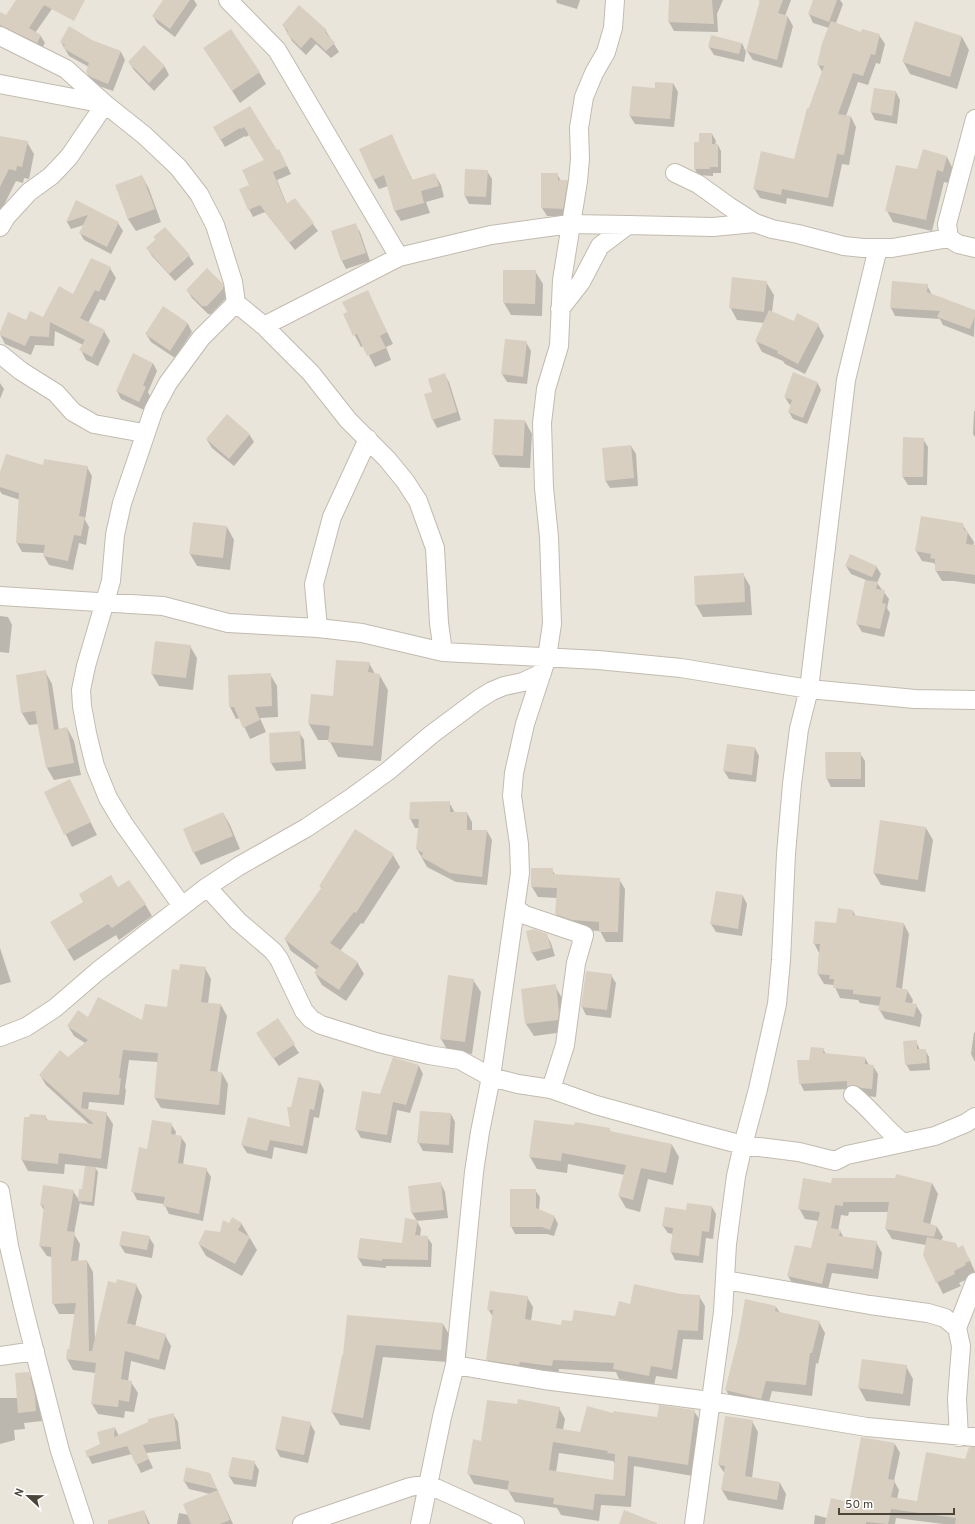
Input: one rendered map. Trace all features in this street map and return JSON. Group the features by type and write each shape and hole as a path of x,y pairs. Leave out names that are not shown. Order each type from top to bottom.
{"street":[{"path":"228,0 277,50 399,257"},
{"path":"420,1524 427,1484 455,1365 474,1172 491,1077 515,908 520,866 519,844 512,796 514,773 525,724 544,665 552,624 549,537 544,488 542,423 546,389 558,346 562,280 580,160 578,128 584,97 594,73 606,52 613,28 615,0"},
{"path":"0,36 66,70 144,135 178,167 199,194 215,225 233,282 236,303 264,326 311,373 348,420 368,439 405,481 418,501 427,522 435,548 439,623 443,652"},
{"path":"0,84 105,104"},
{"path":"0,227 6,217 29,192 51,176 69,158 105,104"},
{"path":"949,238 947,224 975,119"},
{"path":"675,173 698,184 755,223 772,229 844,246 863,248 892,248 949,238 958,244 975,248"},
{"path":"264,326 399,257 491,235 570,224 713,227 755,223"},
{"path":"560,309 581,282 600,246 628,225"},
{"path":"694,1524 723,1312 727,1244 736,1176 742,1145 758,1089 777,1004 781,960 786,854 792,784 800,729 809,689 846,380 878,248"},
{"path":"182,906 123,823 108,798 95,766 84,720 81,690 86,666 111,581 115,535 122,503 154,409 168,383 201,338 236,303"},
{"path":"0,354 21,371 56,393 73,412 94,424 138,432 145,435"},
{"path":"318,628 314,584 332,517 368,439"},
{"path":"0,596 162,606 228,623 318,628 362,633 443,652 544,665 681,668 809,689 915,699 975,700"},
{"path":"0,1037 26,1027 56,1008 98,971 207,887 239,866 306,828 351,798 388,771 432,734 479,699 504,686 523,682 544,665"},
{"path":"207,887 238,921 273,951 279,959 304,1012 312,1019 321,1025 361,1038 429,1055 460,1060 491,1077 518,1084 551,1089 648,1120 742,1145 799,1152 835,1161 847,1155 935,1136 966,1123 975,1117"},
{"path":"515,908 525,915 584,935 576,963 565,1045 551,1089"},
{"path":"853,1095 865,1105 888,1131 902,1142"},
{"path":"0,1191 9,1246 22,1306 60,1451 84,1524"},
{"path":"725,1280 928,1313 945,1318 957,1328"},
{"path":"455,1365 544,1380 710,1402 867,1427 967,1437 957,1399 961,1346 957,1328 975,1282"},
{"path":"0,1356 35,1351"},
{"path":"302,1524 323,1520 410,1487 427,1484 514,1524"}],"shaded area":[{"path":"0,0 975,0 975,1524 0,1524"}],"building":[{"path":"16,0 85,0 74,21 44,5 29,28 41,35 37,43 0,25 0,12 6,15"},
{"path":"163,0 190,0 170,29 152,16"},
{"path":"669,0 712,0 714,24 668,22"},
{"path":"760,0 783,0 778,13 788,16 777,60 746,51"},
{"path":"813,0 837,0 829,22 808,14"},
{"path":"299,5 327,30 325,32 335,43 326,51 311,37 301,48 286,33 288,31 282,25"},
{"path":"831,21 861,32 862,29 880,34 875,55 871,54 863,76 853,73 838,114 851,116 844,155 837,154 828,198 782,189 781,195 753,189 761,151 794,159 807,108 809,108 824,66 817,65 822,43"},
{"path":"915,21 962,36 950,77 902,62"},
{"path":"69,26 92,40 121,51 108,84 91,77 86,72 89,63 63,48 65,45 60,42"},
{"path":"231,29 260,72 232,91 203,48"},
{"path":"711,35 742,43 739,54 708,47"},
{"path":"144,45 165,66 149,83 128,62"},
{"path":"655,82 673,83 670,119 629,116 632,86 655,88"},
{"path":"874,88 896,91 892,116 870,112"},
{"path":"250,106 277,150 279,149 287,166 273,172 286,204 295,198 314,223 289,243 260,205 248,210 239,189 249,185 242,170 264,160 244,127 220,140 213,127"},
{"path":"699,133 712,133 712,144 718,144 718,167 710,167 710,169 694,169 694,142 699,142"},
{"path":"392,134 412,180 435,173 439,186 421,191 424,203 394,211 384,175 373,180 359,149"},
{"path":"0,136 28,141 22,167 17,166 16,171 9,169 0,187"},
{"path":"923,149 947,156 943,172 937,170 926,220 885,211 896,165 917,169"},
{"path":"465,169 488,170 486,197 464,196"},
{"path":"541,173 558,173 558,180 568,180 563,209 541,208"},
{"path":"142,175 155,209 128,219 115,185"},
{"path":"76,200 119,222 107,247 79,233 88,215 66,222"},
{"path":"356,223 366,253 341,261 331,231"},
{"path":"165,227 190,255 169,274 146,248 156,239 153,237"},
{"path":"91,258 111,267 99,292 95,290 80,318 105,330 92,357 79,350 85,340 50,322 49,337 30,336 25,346 0,335 8,312 26,320 30,311 43,317 59,286 73,294"},
{"path":"207,268 223,284 223,289 207,306 202,306 186,290"},
{"path":"503,270 536,270 535,304 503,303"},
{"path":"732,277 767,281 764,312 729,308"},
{"path":"892,281 928,284 927,292 975,310 975,316 970,329 937,317 940,311 890,308"},
{"path":"368,290 387,332 380,336 386,348 367,356 357,334 353,336 343,314 347,312 342,302"},
{"path":"163,306 188,323 170,351 145,334"},
{"path":"769,310 794,321 797,313 819,324 798,364 777,353 778,351 755,341"},
{"path":"505,339 527,341 523,377 501,374"},
{"path":"133,353 153,363 143,385 146,387 139,402 116,391"},
{"path":"793,372 818,382 803,418 788,412 792,400 784,397"},
{"path":"445,373 457,412 432,420 424,394 432,392 428,379"},
{"path":"227,414 250,434 229,459 206,439"},
{"path":"494,419 525,420 523,456 492,455"},
{"path":"903,437 924,438 923,477 902,477"},
{"path":"631,445 634,478 605,481 602,448"},
{"path":"6,454 43,465 44,459 88,466 79,516 85,517 81,536 74,535 68,561 43,556 45,545 16,543 19,493 0,487 0,472"},
{"path":"921,516 963,523 964,530 968,531 966,544 975,545 975,575 948,571 935,571 935,559 930,558 931,554 915,551"},
{"path":"193,522 227,526 223,558 189,554"},
{"path":"850,554 877,566 872,577 845,566"},
{"path":"744,573 745,602 695,605 694,576"},
{"path":"865,580 878,582 876,589 885,590 882,603 886,604 880,629 856,624"},
{"path":"155,641 191,645 186,678 151,674"},
{"path":"336,660 370,662 368,672 380,674 373,746 328,742 330,726 308,724 311,694 333,696"},
{"path":"46,670 54,730 67,727 74,763 46,768 35,711 21,713 16,675"},
{"path":"271,673 272,706 255,707 260,720 243,728 234,707 229,707 228,675"},
{"path":"300,731 302,761 270,763 269,733"},
{"path":"727,744 755,747 752,775 723,771"},
{"path":"825,752 861,752 861,779 826,779"},
{"path":"70,779 91,822 64,835 44,792"},
{"path":"450,801 450,812 467,812 467,830 487,830 482,877 450,873 421,857 423,853 416,849 419,819 409,819 410,802"},
{"path":"223,812 233,836 193,853 183,829"},
{"path":"880,820 926,827 918,880 873,873"},
{"path":"355,829 394,854 356,913 354,912 330,943 358,962 339,990 314,973 319,966 284,939 322,887 319,886"},
{"path":"531,868 553,868 553,874 620,878 618,932 599,932 599,922 572,920 555,914 557,888 531,887"},
{"path":"111,875 118,887 129,880 146,904 112,928 108,924 67,950 50,922 83,902 79,894"},
{"path":"716,891 743,895 738,929 710,924"},
{"path":"838,908 853,910 853,915 904,923 896,987 908,990 905,1002 917,1004 914,1017 878,1010 881,997 853,994 853,990 833,988 834,979 829,979 830,975 817,974 820,944 813,944 815,921 836,923"},
{"path":"534,929 547,934 551,948 531,953 526,931"},
{"path":"180,964 206,967 201,1002 221,1004 210,1071 222,1072 219,1105 154,1098 158,1053 123,1050 119,1078 121,1078 119,1095 83,1092 81,1108 107,1112 101,1159 59,1153 58,1164 21,1160 24,1117 29,1117 30,1114 46,1115 46,1120 94,1124 39,1075 60,1050 68,1057 88,1040 67,1026 78,1010 88,1017 98,997 142,1020 145,1004 167,1007 172,969 179,970"},
{"path":"586,971 612,974 607,1010 581,1007"},
{"path":"448,975 474,979 465,1042 440,1039"},
{"path":"556,984 559,1012 558,1020 525,1024 521,989"},
{"path":"278,1018 295,1044 273,1059 256,1033"},
{"path":"917,1040 917,1049 926,1049 927,1063 905,1065 903,1041"},
{"path":"811,1047 824,1048 823,1053 865,1057 865,1064 874,1065 872,1089 861,1088 854,1085 847,1087 847,1081 799,1084 797,1060 809,1060"},
{"path":"393,1057 419,1065 406,1105 393,1102 387,1135 355,1130 362,1091 380,1094"},
{"path":"298,1077 320,1081 314,1110 310,1109 303,1146 270,1140 267,1151 241,1145 248,1117 290,1127 287,1107 291,1107"},
{"path":"420,1111 451,1113 449,1145 417,1143"},
{"path":"152,1120 172,1123 171,1134 182,1136 178,1163 207,1168 199,1214 163,1206 165,1197 131,1192 139,1147 147,1149"},
{"path":"534,1120 574,1125 575,1122 610,1128 610,1131 672,1144 666,1173 641,1168 633,1200 618,1196 626,1165 562,1153 561,1161 529,1157"},
{"path":"85,1166 96,1167 92,1202 78,1201 79,1189 82,1189"},
{"path":"896,1174 932,1183 923,1222 937,1226 934,1237 885,1229 889,1202 843,1202 843,1206 835,1205 831,1228 841,1230 839,1236 877,1241 873,1269 827,1263 822,1284 787,1276 795,1245 811,1248 820,1212 798,1209 803,1178 831,1183 832,1178 895,1178"},
{"path":"441,1182 444,1210 411,1213 408,1186"},
{"path":"43,1185 74,1190 67,1231 75,1232 71,1261 87,1260 89,1351 92,1351 108,1281 116,1283 117,1279 137,1284 127,1323 166,1334 159,1360 125,1351 121,1379 132,1381 129,1402 119,1400 118,1407 91,1404 96,1363 66,1359 76,1303 52,1304 51,1247 39,1246 44,1206 40,1205"},
{"path":"510,1189 536,1189 536,1208 555,1216 550,1230 542,1227 510,1227"},
{"path":"687,1203 712,1206 709,1232 702,1231 699,1256 670,1252 673,1228 662,1226 665,1207 686,1210"},
{"path":"232,1217 242,1223 238,1230 250,1237 235,1264 198,1244 205,1230 220,1232 223,1220 229,1223"},
{"path":"405,1218 418,1220 415,1235 428,1236 428,1260 382,1259 382,1261 357,1258 360,1238 402,1243"},
{"path":"122,1231 150,1236 147,1250 119,1245"},
{"path":"927,1237 956,1243 958,1248 963,1245 970,1261 965,1263 966,1265 954,1271 955,1274 936,1283 923,1255"},
{"path":"634,1284 681,1294 700,1295 698,1331 678,1330 672,1370 651,1366 649,1376 613,1369 614,1363 553,1360 552,1366 520,1362 519,1365 486,1360 493,1310 487,1310 490,1291 528,1296 525,1319 561,1325 562,1320 572,1321 574,1310 615,1316 619,1301 630,1304"},
{"path":"745,1299 776,1306 775,1311 820,1321 812,1353 810,1353 806,1385 766,1381 761,1399 725,1390 738,1339"},
{"path":"347,1315 443,1323 441,1350 376,1345 363,1418 331,1412 343,1355"},
{"path":"862,1359 907,1365 903,1394 858,1388"},
{"path":"29,1372 35,1396 36,1411 18,1413 15,1373"},
{"path":"518,1399 560,1407 556,1428 580,1432 587,1406 613,1413 613,1411 657,1417 659,1405 695,1410 688,1465 628,1456 625,1496 595,1494 593,1510 553,1504 554,1498 507,1491 509,1481 467,1474 473,1439 481,1441 487,1400 517,1404","holes":["553,1442 608,1451 607,1453 615,1454 613,1480 549,1470"]},
{"path":"174,1413 177,1441 143,1445 149,1459 136,1465 127,1446 87,1457 85,1451 100,1444 97,1432 115,1427 114,1437 148,1422 148,1419"},
{"path":"282,1416 311,1422 304,1455 275,1449"},
{"path":"725,1416 753,1420 745,1476 780,1482 777,1500 721,1490 725,1466 718,1465"},
{"path":"861,1437 895,1443 888,1479 895,1480 891,1497 917,1501 926,1452 965,1459 969,1447 975,1447 975,1524 955,1524 956,1518 891,1509 888,1524 866,1522 866,1524 825,1524 831,1498 849,1502"},
{"path":"232,1457 255,1461 252,1480 228,1476"},
{"path":"186,1467 210,1473 217,1489 183,1481"},
{"path":"218,1490 230,1520 220,1524 191,1524 183,1504"},
{"path":"144,1510 148,1524 108,1524 108,1520"},
{"path":"624,1510 657,1523 657,1524 619,1524"}]}
